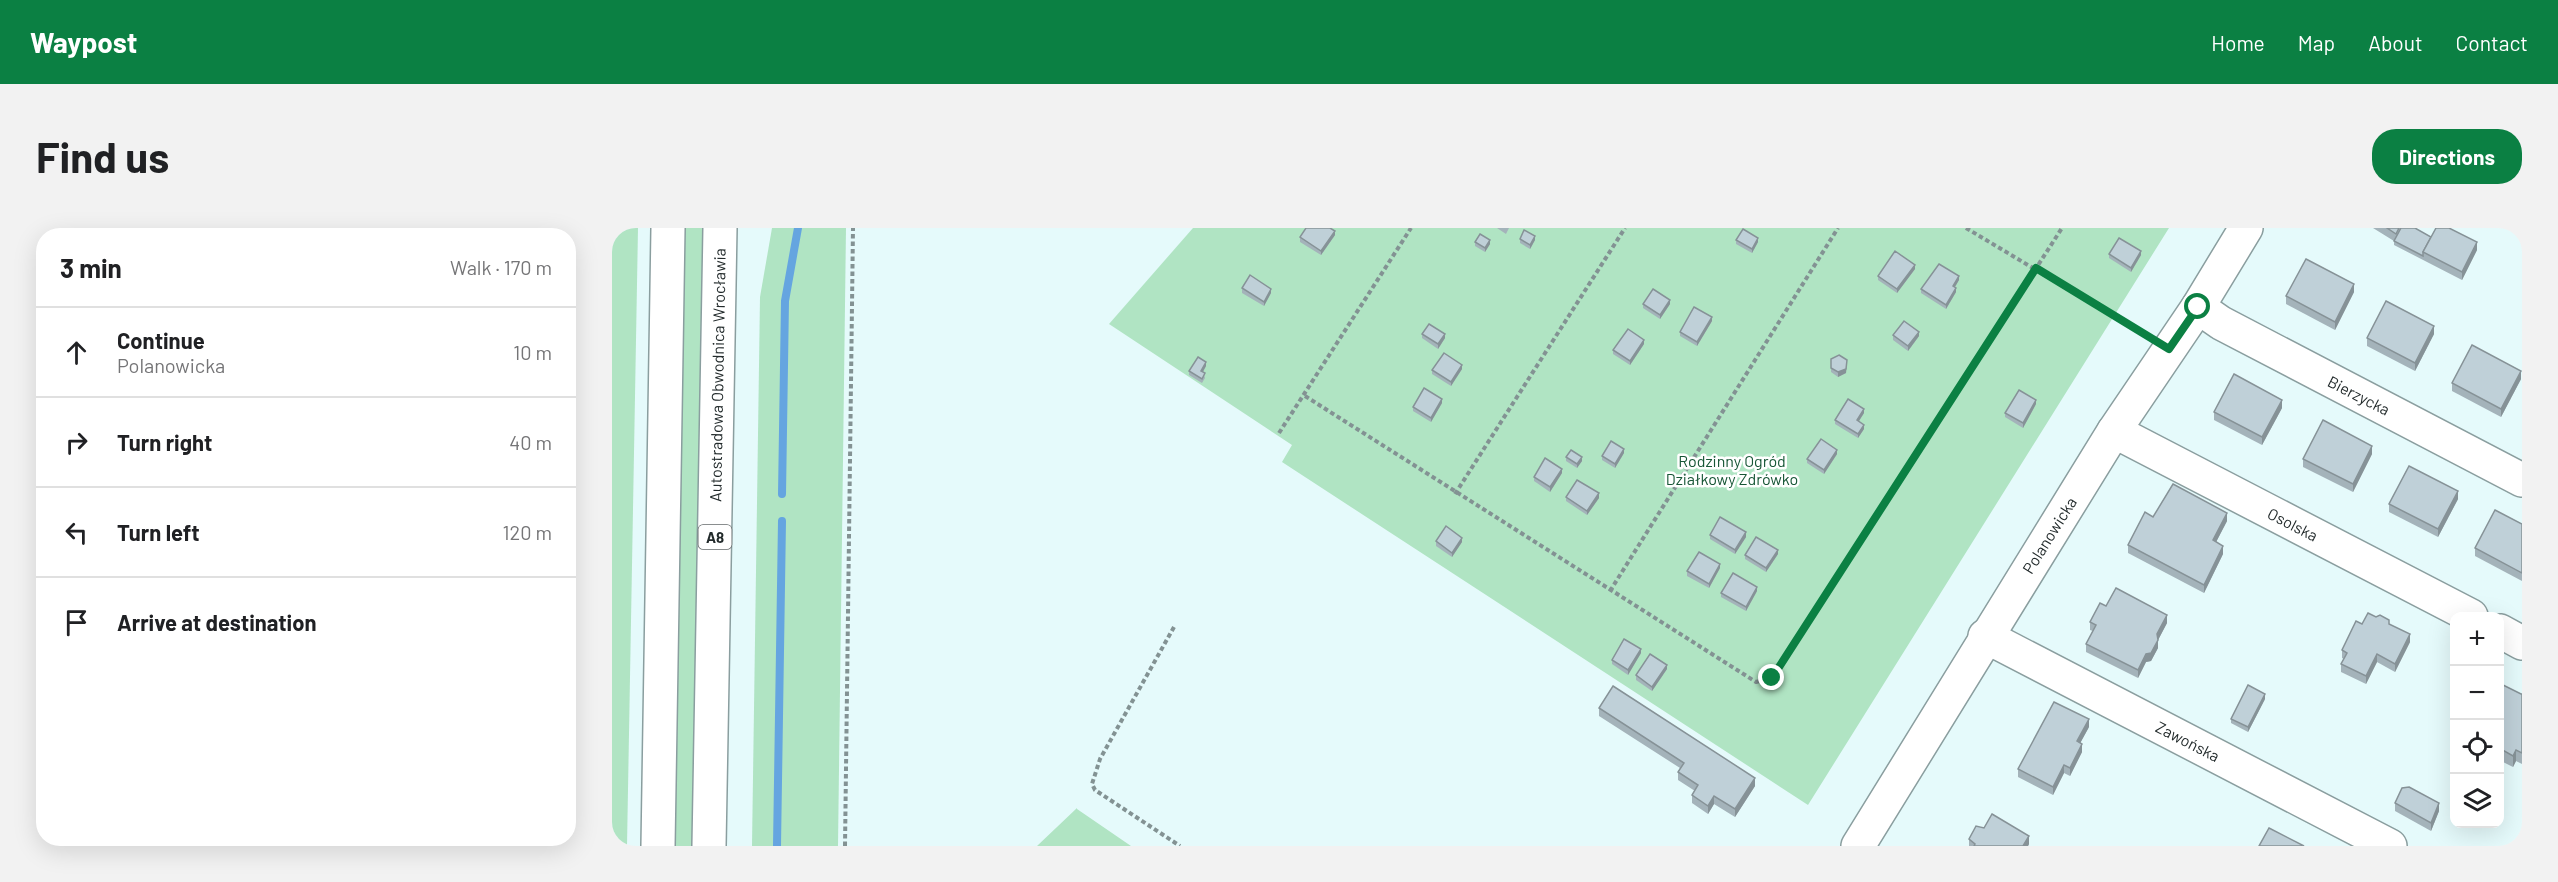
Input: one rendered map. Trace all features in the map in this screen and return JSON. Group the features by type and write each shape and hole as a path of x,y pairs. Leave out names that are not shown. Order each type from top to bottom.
{"main road":[{"path":"658,846 668,228"},
{"name":"Autostradowa Obwodnica Wrocławia","path":"710,846 720,228"},
{"name":"Polanowicka","path":"1858,846 1985,636 2114,431 2198,307 2246,228"},
{"name":"Bierzycka","path":"2198,307 2220,323 2522,480"},
{"name":"Osolska","path":"2114,431 2463,612"},
{"path":"2504,634 2522,643"},
{"name":"Zawońska","path":"1985,636 2390,846"}],"path":[{"path":"845,846 853,228"},
{"path":"1279,433 1412,228"},
{"path":"1455,494 1624,228"},
{"path":"1610,591 1838,228"},
{"path":"1966,228 2169,349"},
{"path":"1305,396 1455,494 1756,682 1772,678 2061,228"},
{"path":"1174,627 1100,759 1092,784 1095,790 1180,846"}],"green space":[{"path":"612,228 638,228 627,846 612,846"},
{"path":"684,228 703,228 693,846 674,846"},
{"path":"772,228 846,228 838,846 752,846 760,297"},
{"name":"Rodzinny Ogród Działkowy Zdrówko","path":"1193,228 2169,228 1808,805 1282,462 1292,445 1109,324"},
{"path":"1077,809 1131,846 1037,846"}],"building":[{"path":"1306,228 1330,228 1335,231 1321,251 1300,237"},
{"path":"2387,228 2399,228 2396,234"},
{"path":"2401,228 2415,228 2431,237 2423,256 2394,241"},
{"path":"2436,228 2449,228 2477,242 2462,272 2423,252"},
{"path":"1743,229 1758,238 1752,249 1736,240"},
{"path":"1524,230 1535,236 1530,245 1520,239"},
{"path":"1480,234 1490,240 1485,248 1475,242"},
{"path":"2119,238 2141,251 2131,268 2109,254"},
{"path":"1895,251 1915,265 1897,289 1878,276"},
{"path":"2306,259 2354,284 2335,322 2286,296"},
{"path":"1939,264 1959,276 1953,286 1956,288 1946,305 1921,289"},
{"path":"1250,275 1271,289 1264,302 1242,288"},
{"path":"1653,289 1670,300 1660,315 1643,304"},
{"path":"2386,301 2434,326 2415,363 2367,338"},
{"path":"1694,307 1712,317 1697,342 1680,332"},
{"path":"1904,321 1919,332 1908,346 1893,335"},
{"path":"1429,324 1445,334 1438,344 1422,334"},
{"path":"1628,329 1644,340 1630,361 1613,350"},
{"path":"2472,345 2521,371 2501,409 2452,383"},
{"path":"1444,353 1462,365 1451,382 1432,370"},
{"path":"1839,355 1847,360 1846,369 1838,372 1831,368 1831,359"},
{"path":"1198,357 1206,362 1201,371 1205,373 1202,379 1189,371"},
{"path":"2234,374 2282,400 2262,437 2214,412"},
{"path":"1424,388 1442,399 1431,418 1413,407"},
{"path":"2019,390 2036,400 2023,423 2005,413"},
{"path":"1848,399 1864,409 1857,420 1864,425 1858,434 1835,420"},
{"path":"2323,420 2372,446 2353,484 2303,459"},
{"path":"1821,439 1837,450 1824,470 1807,459"},
{"path":"1611,441 1624,449 1615,464 1602,456"},
{"path":"1571,450 1582,457 1577,464 1566,457"},
{"path":"1545,458 1562,469 1550,487 1534,477"},
{"path":"2409,466 2458,491 2438,529 2389,504"},
{"path":"1577,480 1599,493 1587,511 1566,497"},
{"path":"2173,484 2227,513 2213,540 2223,546 2204,585 2128,545 2145,512 2153,517"},
{"path":"2495,510 2522,524 2522,573 2475,548"},
{"path":"1720,517 1746,532 1735,550 1710,535"},
{"path":"1446,526 1462,538 1452,553 1436,541"},
{"path":"1756,537 1778,550 1766,568 1745,555"},
{"path":"1699,552 1720,564 1709,584 1687,571"},
{"path":"1733,573 1757,587 1746,607 1721,593"},
{"path":"2116,588 2167,615 2157,634 2158,640 2151,653 2146,654 2138,670 2086,644 2096,625 2090,622 2100,603 2106,606"},
{"path":"2368,613 2376,617 2380,615 2389,620 2389,624 2410,634 2395,664 2377,654 2366,676 2341,664 2347,653 2342,650 2356,621 2362,624"},
{"path":"1624,639 1641,649 1628,670 1612,660"},
{"path":"1650,654 1667,665 1652,687 1636,675"},
{"path":"2248,685 2265,694 2248,727 2231,719"},
{"path":"2504,685 2522,694 2522,753 2516,750 2513,756 2504,751"},
{"path":"1613,686 1755,778 1735,809 1714,796 1708,806 1692,795 1698,785 1678,772 1684,763 1599,708"},
{"path":"2054,702 2089,719 2077,741 2082,744 2070,768 2064,765 2053,787 2018,769"},
{"path":"2409,787 2439,803 2431,823 2395,803 2402,788"},
{"path":"1992,814 2029,836 2023,846 1974,846 1975,844 1969,839 1976,826 1984,828"},
{"path":"2269,828 2304,846 2259,846"}],"waterway":[{"path":"782,494 785,301 798,228"},
{"path":"777,846 782,521"}],"route":[{"path":"1772,678 2036,268 2169,349 2198,307"}]}
